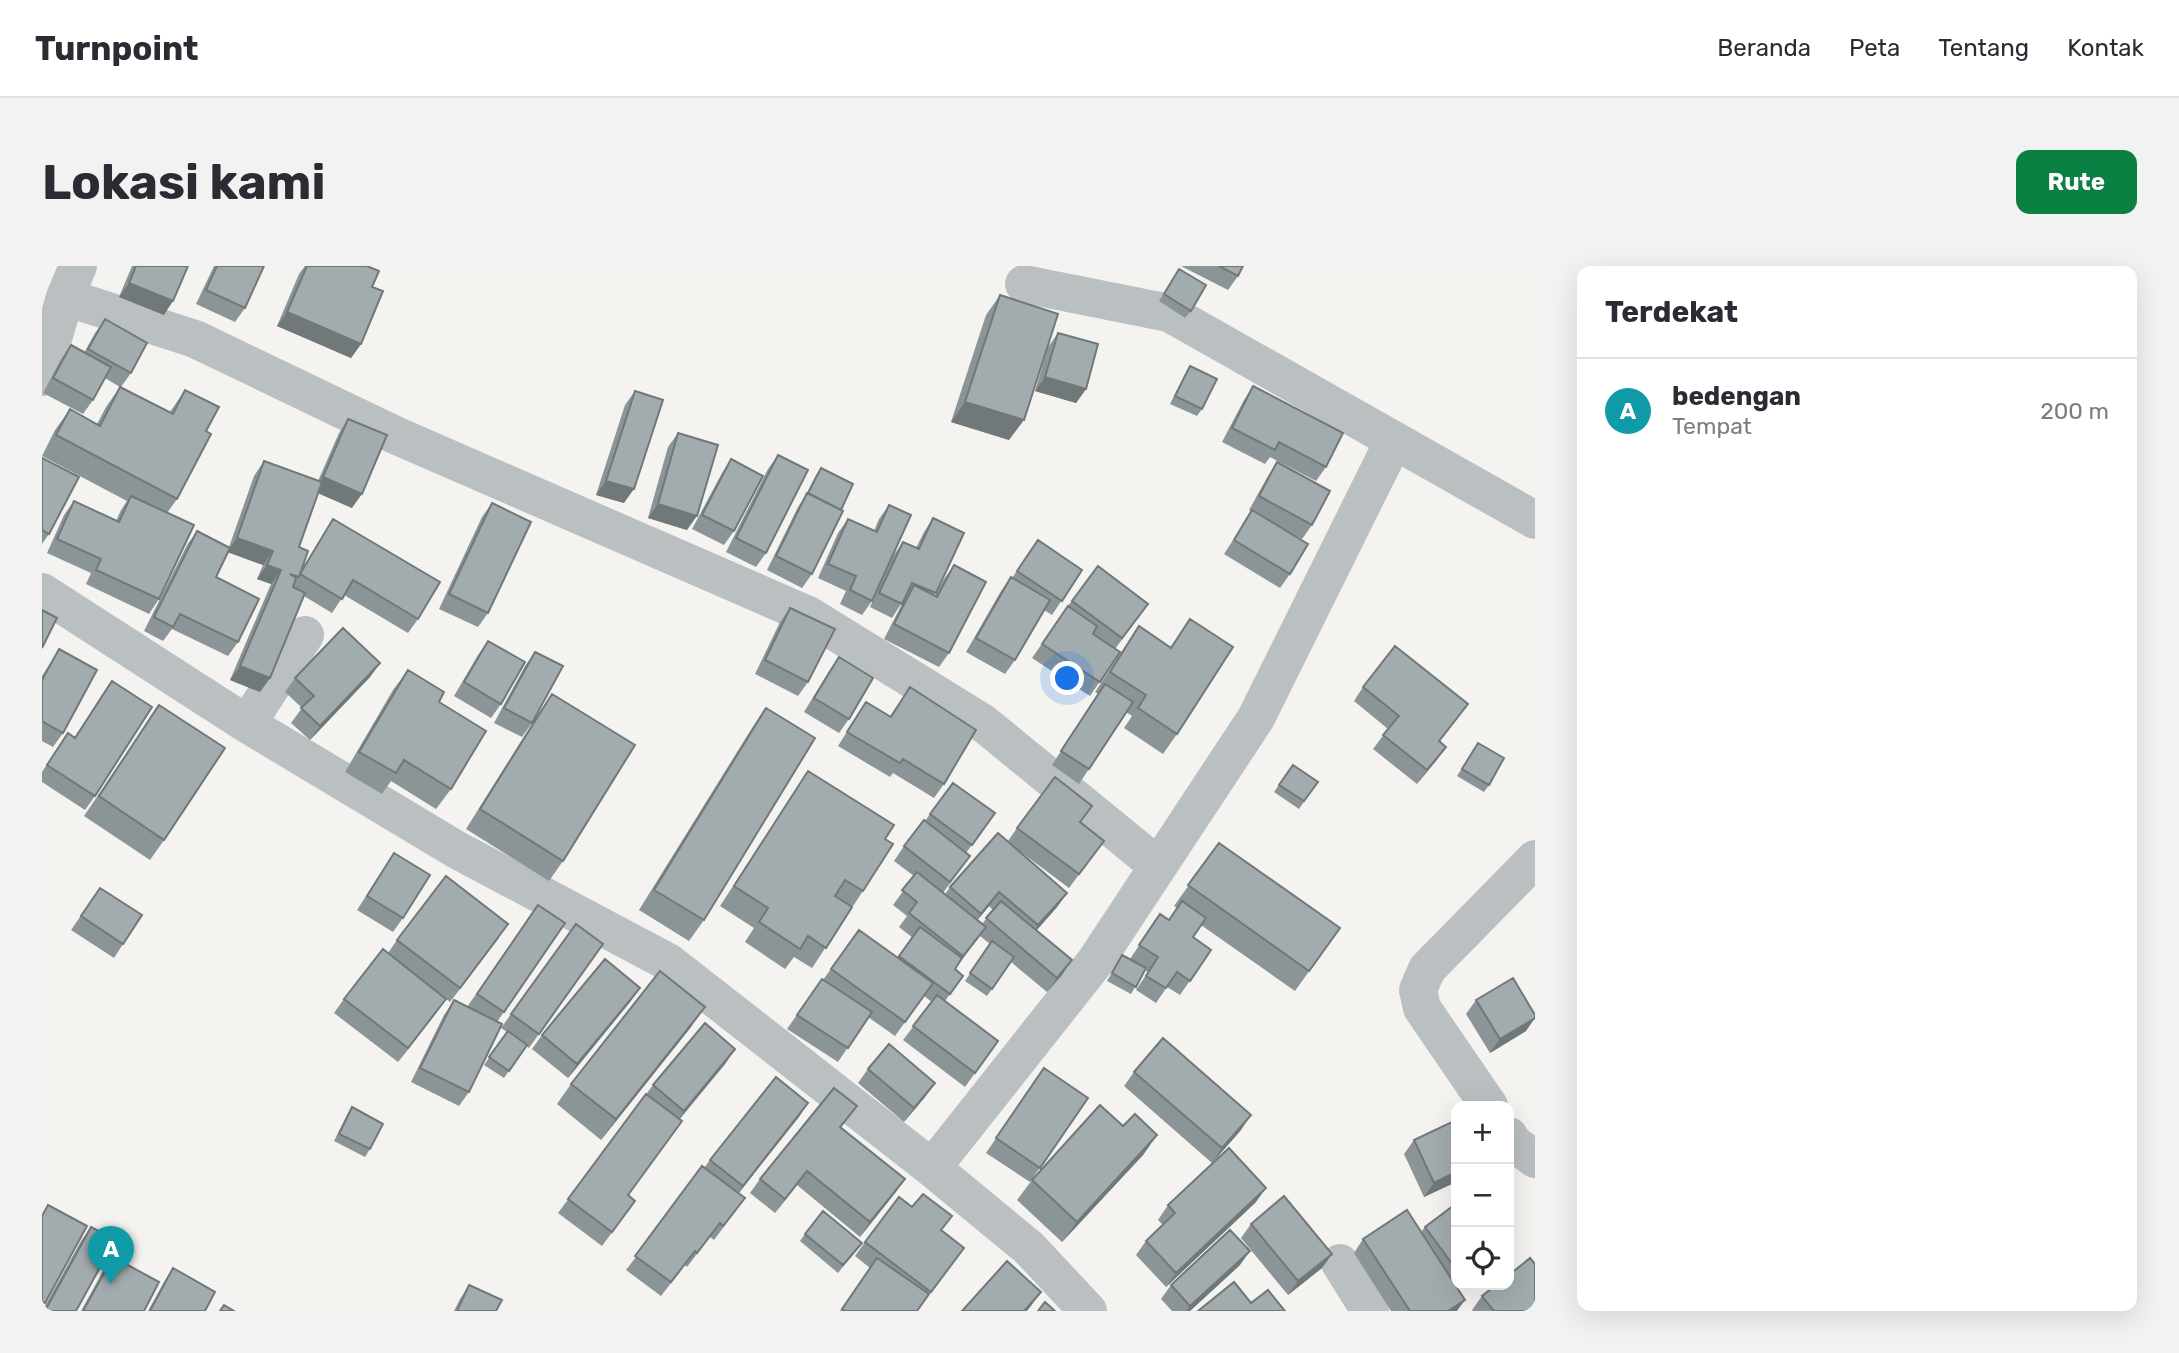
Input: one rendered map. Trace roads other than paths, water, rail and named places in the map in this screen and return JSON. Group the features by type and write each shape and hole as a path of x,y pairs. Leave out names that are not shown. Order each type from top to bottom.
{"street":[{"path":"42,377 72,281 395,435 808,615 983,723 1158,866"},
{"path":"1024,284 1169,313 1535,520"},
{"path":"932,1168 1095,962 1256,718 1394,440"},
{"path":"42,592 247,724 457,850 668,962 932,1168 1029,1248 1088,1311"},
{"path":"247,724 305,635"},
{"path":"1486,1101 1422,1008 1418,990 1427,969 1535,859"},
{"path":"1514,1144 1535,1159"},
{"path":"1340,1262 1370,1311"}],"place":[{"name":"bedengan","path":"111,1284"}]}
